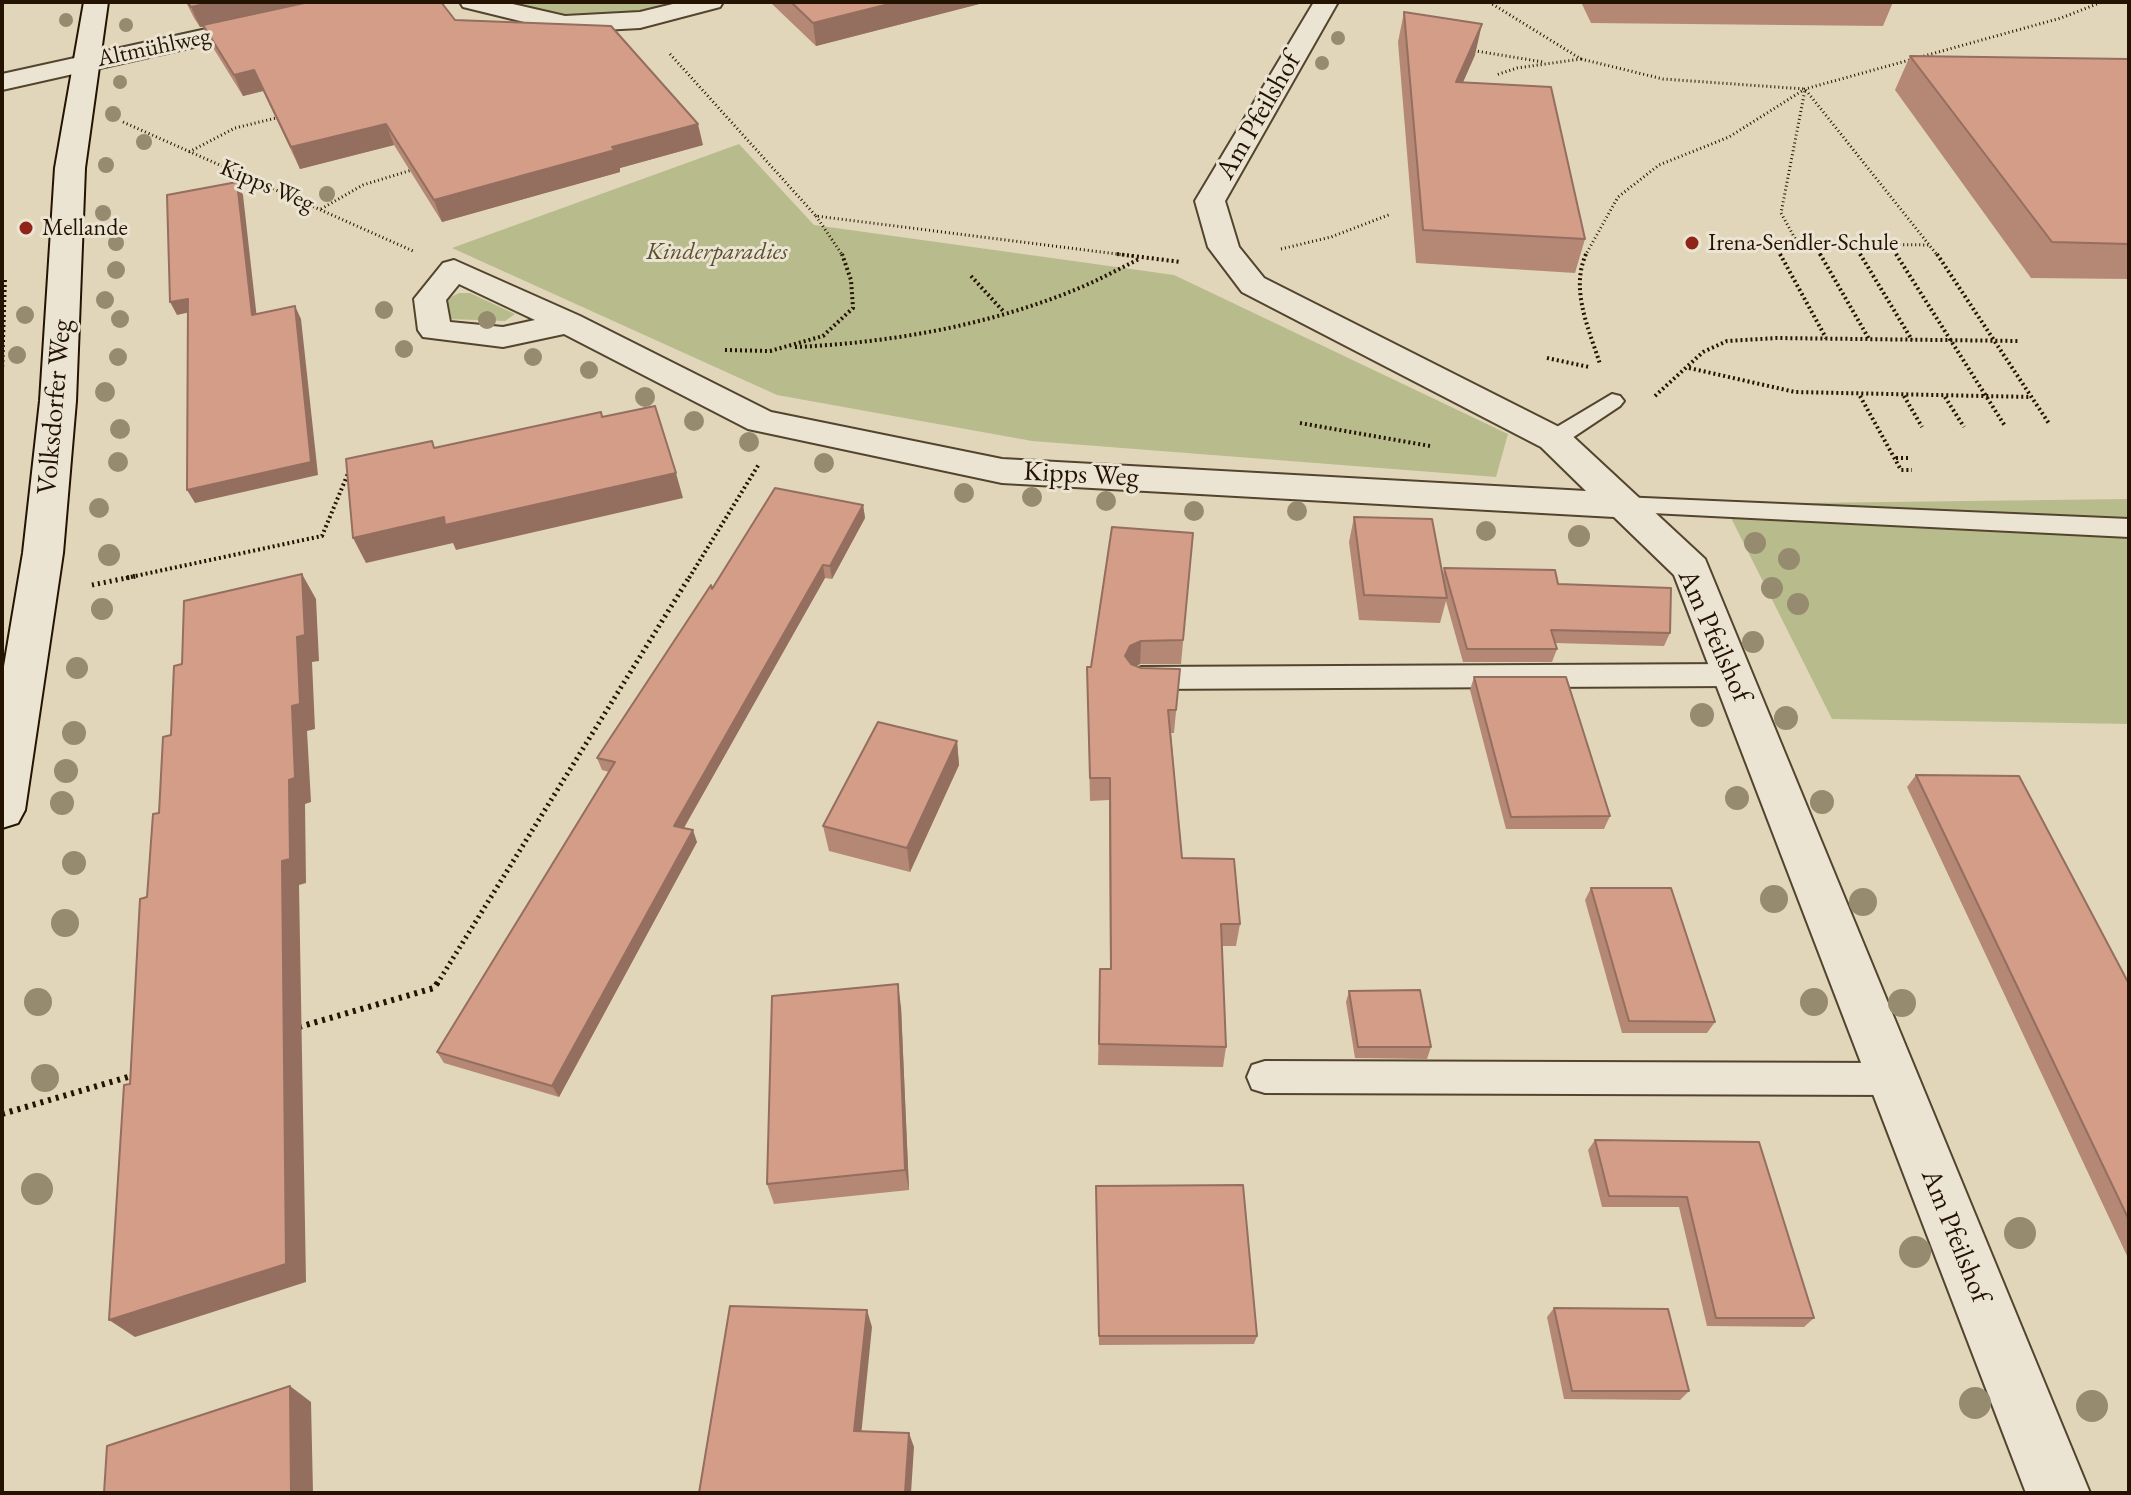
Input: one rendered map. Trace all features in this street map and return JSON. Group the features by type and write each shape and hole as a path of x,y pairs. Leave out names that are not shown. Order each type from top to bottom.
{"street":[{"name":"Volksdorfer Weg","path":"2,810 36,597 58,401 65,223 96,2"},
{"name":"Altmühlweg","path":"86,63 363,2"},
{"path":"478,3 565,24 640,20 711,2"},
{"name":"Am Pfeilshof","path":"1326,2 1210,201 1216,237 1232,262 1253,285 1554,439 1691,569 2058,1493"},
{"path":"2,82 86,63"},
{"path":"454,270 430,299 435,330 503,337 568,323"},
{"name":"Kipps Weg","path":"454,270 568,323 761,421 1002,471 1621,505"}],"lane":[{"path":"1554,439 1612,401"},
{"path":"1621,505 2129,528"},
{"path":"1141,678 1733,675"},
{"path":"1265,1077 1892,1079"}],"path":[{"path":"1489,2 1581,59 1634,76 1805,89 1931,245 2050,425"},
{"path":"1547,358 1602,370 1581,305 1580,267 1594,235 1618,197 1659,165 1729,137 1805,89 2061,18 2102,2"},
{"path":"640,20 816,216 837,244 853,277 853,308 823,336 770,351 718,350"},
{"path":"1464,49 1550,63"},
{"path":"1496,75 1581,59"},
{"path":"1798,243 1781,213 1805,89"},
{"name":"Kipps Weg","path":"80,102 454,270"},
{"path":"188,153 235,128 294,113"},
{"path":"321,209 363,185 422,167"},
{"path":"816,216 1141,258 1232,262 1331,237 1391,214"},
{"path":"1827,339 1774,243 1931,245"},
{"path":"1814,243 1869,340"},
{"path":"1854,244 1912,340"},
{"path":"1890,244 2005,426"},
{"path":"786,347 840,346 926,331 1062,295 1141,258"},
{"path":"971,276 1003,311"},
{"path":"2,372 5,278"},
{"path":"1612,401 1656,396 1703,352 1727,341 2019,341"},
{"path":"1688,368 1795,392 2031,397"},
{"path":"1859,395 1901,470 1912,470"},
{"path":"1903,396 1922,427"},
{"path":"1944,396 1964,427"},
{"path":"285,1031 434,988 745,481 789,427"},
{"path":"1895,458 1911,458"},
{"path":"36,597 322,536 350,469"},
{"path":"2,1114 151,1070"}],"green space":[{"path":"505,2 684,2 642,13 594,17 547,14"},
{"name":"Kinderparadies","path":"739,144 814,225 1174,275 1508,434 1496,477 1032,441 777,395 452,248"},
{"path":"459,293 470,293 515,314 505,321 447,319 435,305"},
{"path":"2129,499 2129,724 1832,719 1724,504"}],"building":[{"path":"187,2 214,2 191,7"},
{"path":"309,2 441,2 455,20 611,26 698,124 434,200 386,124 291,147 254,70 234,75 203,25"},
{"path":"791,2 897,2 813,23"},
{"path":"1404,12 1482,24 1456,82 1551,87 1585,239 1423,230"},
{"path":"1910,56 2129,59 2129,244 2052,242"},
{"path":"237,182 252,315 295,306 311,462 187,490 188,299 170,302 167,195"},
{"path":"655,406 676,473 445,525 444,517 353,538 346,459 432,441 434,448 601,412 602,417"},
{"path":"775,488 863,505 830,566 823,565 674,826 693,830 552,1086 437,1052 615,762 597,758 711,585 712,589"},
{"path":"1354,517 1432,519 1447,598 1364,595"},
{"path":"1112,527 1193,533 1183,640 1141,641 1130,646 1125,656 1131,664 1141,668 1180,669 1176,710 1168,710 1182,858 1234,859 1240,924 1221,924 1226,1047 1099,1044 1100,969 1111,969 1110,778 1090,778 1087,667 1091,667"},
{"path":"1444,568 1555,570 1558,584 1671,588 1670,633 1551,630 1557,649 1467,649"},
{"path":"302,574 305,635 297,637 300,704 292,706 295,778 289,780 290,859 282,861 286,1264 109,1320 124,1085 130,1084 140,899 147,897 153,814 159,813 163,737 171,735 174,666 182,664 184,601"},
{"path":"1474,677 1566,677 1610,816 1511,817"},
{"path":"878,722 957,741 907,848 823,826"},
{"path":"1916,775 2019,776 2129,984 2129,1220"},
{"path":"1591,888 1671,888 1715,1022 1629,1021"},
{"path":"898,984 905,1170 767,1184 772,996"},
{"path":"1420,990 1431,1047 1358,1047 1349,991"},
{"path":"1595,1140 1759,1142 1814,1318 1716,1318 1687,1197 1609,1196"},
{"path":"1243,1185 1257,1336 1099,1336 1096,1186"},
{"path":"730,1306 867,1310 854,1431 909,1433 905,1493 699,1493"},
{"path":"1554,1308 1668,1309 1689,1391 1572,1391"},
{"path":"290,1386 291,1493 104,1493 107,1446"}],"place":[{"name":"Mellande","path":"26,228"},
{"name":"Irena-Sendler-Schule","path":"1692,243"}]}
